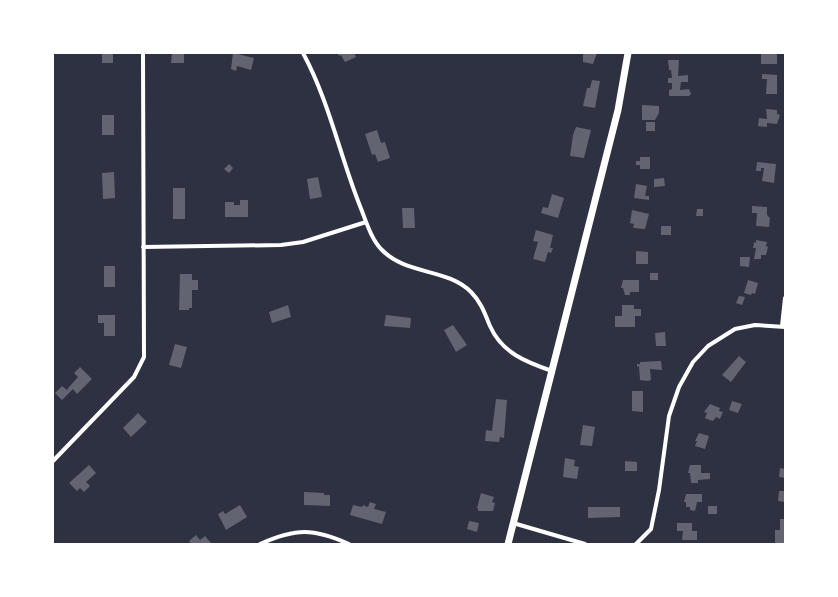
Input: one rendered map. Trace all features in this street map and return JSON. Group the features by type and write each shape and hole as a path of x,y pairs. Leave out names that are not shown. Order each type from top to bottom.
{"street":[{"path":"53,461 134,377 144,357 143,53"},
{"path":"303,53 322,95 347,173 366,222 374,239 382,250 396,260 450,278 466,287 479,302 490,328 501,344 511,354 552,371"},
{"path":"508,544 618,110 628,53"},
{"path":"143,247 281,245 303,242 366,222"},
{"path":"636,544 651,529 659,490 668,416 679,387 693,362 708,346 735,329 755,325 784,326 785,298"},
{"path":"513,523 585,544"},
{"path":"260,544 291,532 310,532 333,537 349,544"}],"building":[{"path":"102,53 113,53 113,63 102,63"},
{"path":"172,53 184,53 184,63 171,63"},
{"path":"233,53 254,58 251,70 237,66 236,71 231,69"},
{"path":"338,53 354,53 356,57 345,62"},
{"path":"583,53 597,53 593,64 583,62"},
{"path":"761,53 777,53 777,64 761,64"},
{"path":"668,60 679,60 678,76 688,75 688,82 681,82 680,90 689,89 691,94 689,96 669,96 669,90 672,89 672,83 668,83 668,78 672,78"},
{"path":"762,74 777,75 777,94 766,94 767,79 762,79"},
{"path":"592,80 600,81 595,108 583,106 587,88 590,88"},
{"path":"642,105 659,106 659,113 655,120 642,120"},
{"path":"766,109 777,110 777,114 780,115 777,124 767,123 767,127 758,126 759,118 767,119"},
{"path":"102,115 114,115 114,135 102,135"},
{"path":"646,122 655,122 655,131 646,131"},
{"path":"576,127 591,130 584,158 570,156 573,135"},
{"path":"377,130 381,143 385,142 390,158 378,162 375,154 372,155 365,134"},
{"path":"640,157 650,157 650,169 640,169 640,165 636,165 636,161 640,161"},
{"path":"757,162 776,164 774,183 762,181 764,168 761,168 761,171 756,171"},
{"path":"229,164 233,168 229,173 224,169"},
{"path":"114,172 115,198 103,199 102,173"},
{"path":"318,177 322,197 310,199 307,179"},
{"path":"664,178 665,186 654,187 654,179"},
{"path":"636,184 647,186 645,196 649,196 649,200 634,198"},
{"path":"173,188 185,188 185,219 173,219"},
{"path":"552,194 564,198 558,218 541,213 543,207 548,208"},
{"path":"240,200 248,200 248,217 225,217 225,202 234,202 234,205 240,205"},
{"path":"752,206 767,207 767,215 770,218 769,227 756,226 757,213 752,213"},
{"path":"402,208 414,208 415,228 403,228"},
{"path":"697,209 703,209 703,216 696,216"},
{"path":"632,210 649,214 645,229 633,228 634,224 630,223"},
{"path":"661,226 671,226 671,235 661,235"},
{"path":"536,230 553,235 550,248 553,248 551,253 548,252 545,262 533,259 538,242 533,241"},
{"path":"756,240 767,242 766,246 768,247 766,255 761,255 761,259 754,259 756,248 753,248"},
{"path":"636,251 648,252 648,264 636,264"},
{"path":"740,257 750,257 749,267 740,266"},
{"path":"104,266 115,266 115,287 104,287"},
{"path":"650,273 658,273 658,280 650,280"},
{"path":"180,274 192,274 192,280 198,280 198,290 192,290 192,308 189,308 189,310 179,310"},
{"path":"623,280 639,280 639,292 630,292 630,295 625,295 623,288 621,288"},
{"path":"748,280 758,283 755,294 752,293 751,295 744,293"},
{"path":"739,296 745,297 742,305 736,303"},
{"path":"288,305 291,317 272,323 269,312"},
{"path":"622,305 634,305 634,309 641,309 641,316 635,316 635,327 615,327 615,316 622,316"},
{"path":"98,315 115,315 115,336 104,336 104,323 98,323"},
{"path":"386,315 411,318 410,328 384,326"},
{"path":"453,325 467,345 456,352 444,330"},
{"path":"665,332 666,346 656,346 655,333"},
{"path":"175,344 187,347 181,368 169,365"},
{"path":"739,356 746,362 731,382 722,375"},
{"path":"661,361 662,370 650,369 651,380 640,380 639,366 637,367 637,364 640,364 640,362"},
{"path":"80,367 92,379 77,394 73,389 62,400 55,393 62,386 67,390 78,377 74,373"},
{"path":"632,391 643,391 643,412 632,411"},
{"path":"496,399 507,400 504,438 500,437 499,442 485,441 486,430 492,431"},
{"path":"732,401 742,404 738,413 729,410"},
{"path":"710,404 720,408 719,411 723,412 720,419 716,417 713,421 705,418 707,413 704,412"},
{"path":"138,413 147,422 131,437 123,428"},
{"path":"583,425 595,427 592,446 580,445"},
{"path":"699,433 709,436 705,449 695,446 697,441 695,441"},
{"path":"565,458 575,460 574,466 579,467 577,479 563,477"},
{"path":"625,461 637,462 637,471 625,471"},
{"path":"89,465 96,473 86,482 90,486 84,492 80,488 77,491 69,483"},
{"path":"690,465 701,465 701,473 710,473 710,479 698,480 698,483 691,483 690,473 688,473"},
{"path":"780,468 785,469 785,478 779,477"},
{"path":"779,491 785,491 785,502 778,501"},
{"path":"304,492 324,493 324,495 330,495 330,506 304,505"},
{"path":"481,493 494,497 492,502 495,503 493,511 478,511 477,508"},
{"path":"686,494 702,494 702,502 697,502 695,511 690,510 690,507 686,507 686,502 684,502"},
{"path":"370,502 376,504 374,509 386,512 382,524 350,515 353,505 362,507 363,505 368,507"},
{"path":"240,505 247,517 226,530 218,514 223,511 225,514"},
{"path":"708,506 717,506 717,514 708,514"},
{"path":"588,507 620,507 620,517 588,518"},
{"path":"780,519 785,519 785,543 775,543 775,530 780,530"},
{"path":"469,521 479,523 477,532 467,529"},
{"path":"677,523 692,523 692,531 697,531 697,540 682,540 683,531 677,531"},
{"path":"196,535 200,540 205,536 211,543 191,544 189,541"}]}
